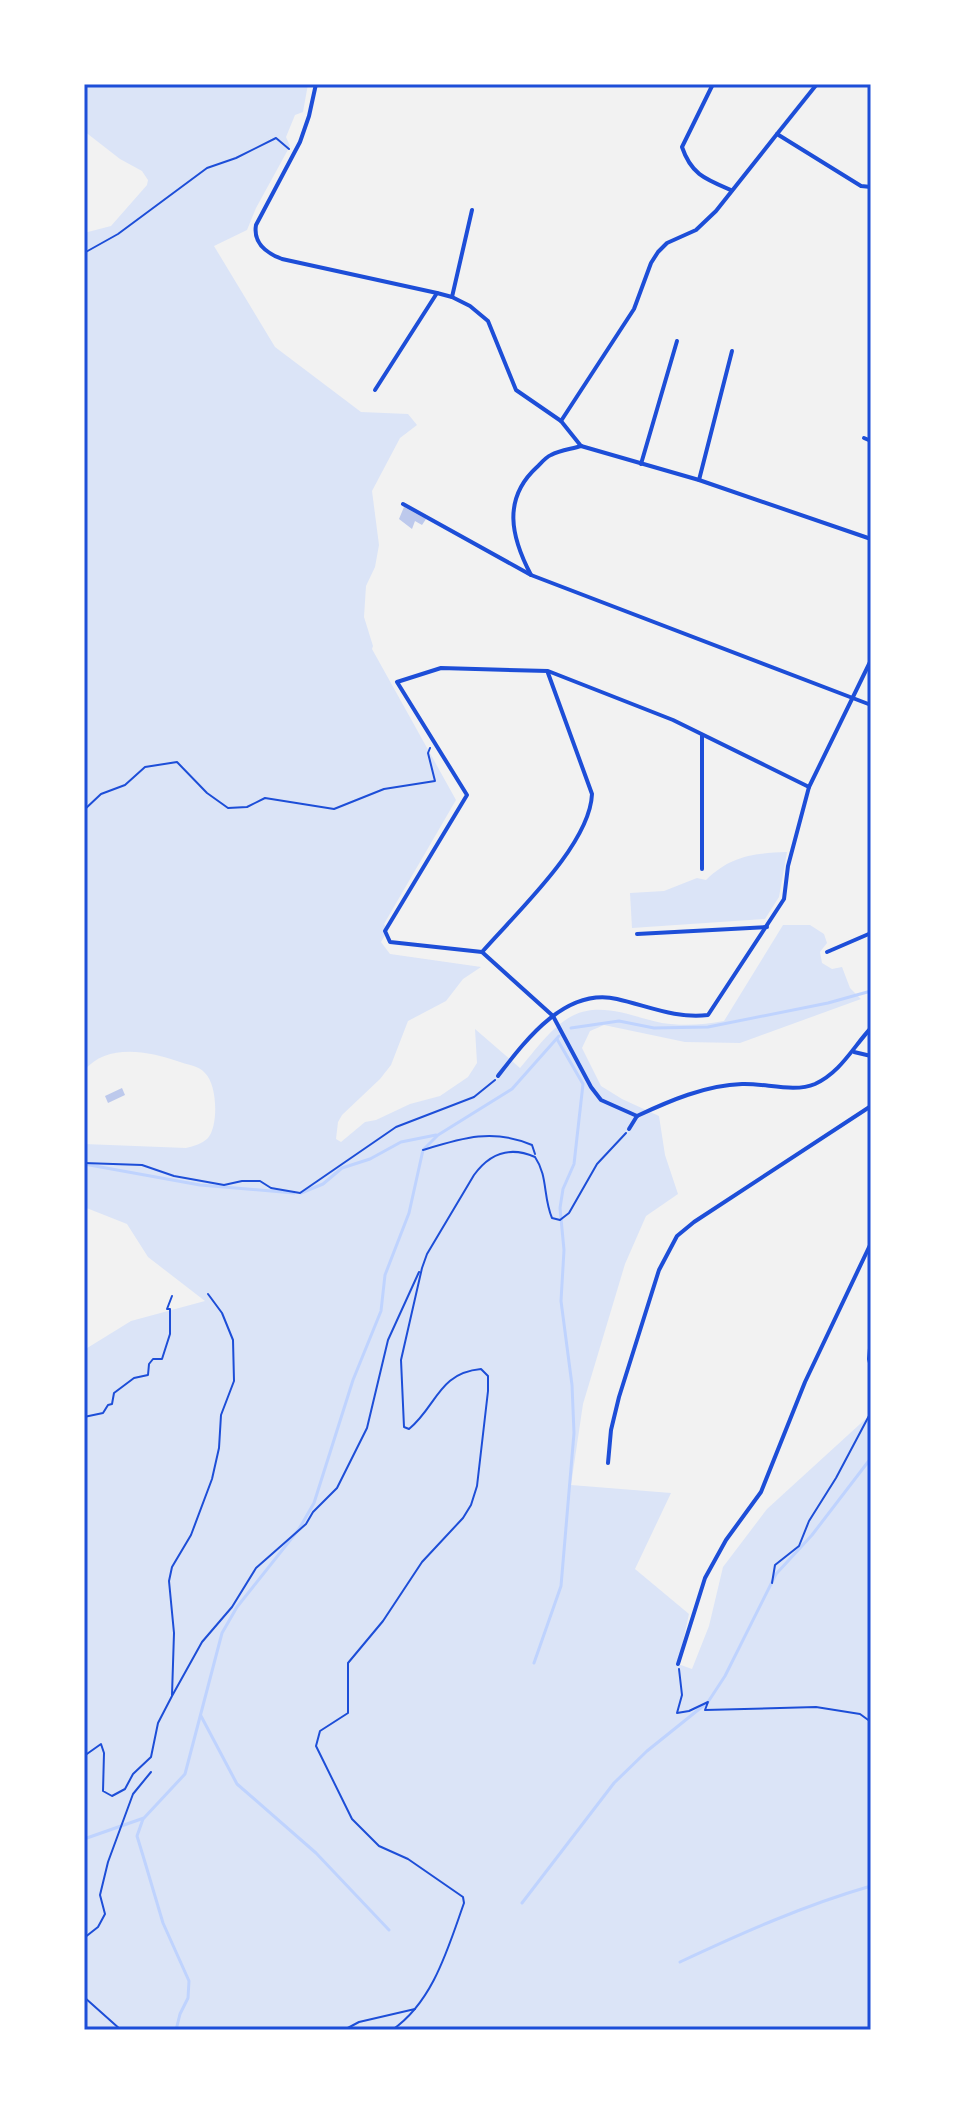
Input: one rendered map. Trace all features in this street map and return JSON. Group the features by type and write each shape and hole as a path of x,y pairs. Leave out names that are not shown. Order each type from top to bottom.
{"street":[{"path":"316,84 309,116 294,154 256,225 255,236 264,249 282,259 437,293 470,306 488,321 516,390 561,421 581,446"},
{"path":"713,84 682,147 688,165 711,182 731,190"},
{"path":"561,421 634,309 658,252 667,243 696,230 716,211 817,84"},
{"path":"777,134 861,186 871,187"},
{"path":"452,297 472,210"},
{"path":"375,390 437,293"},
{"path":"641,464 677,341"},
{"path":"699,480 732,351"},
{"path":"864,438 871,441"},
{"path":"531,575 519,553 512,527 514,506 525,479 551,455 581,446 699,480 871,539"},
{"path":"403,504 531,575 871,705"},
{"path":"498,1076 520,1048 553,1016 581,1001 613,998 689,1017 708,1015 784,899 788,866 809,787 871,660"},
{"path":"637,1116 601,1100 553,1016 482,952 390,942 385,931 467,795 397,682 441,668 548,671 673,720 809,787"},
{"path":"482,952 563,860 591,811 592,794 548,671"},
{"path":"702,735 702,869"},
{"path":"637,934 767,927"},
{"path":"827,952 871,933"},
{"path":"629,1129 637,1116 703,1090 741,1084 814,1085 854,1052 871,1028"},
{"path":"854,1052 871,1056"},
{"path":"608,1463 611,1430 630,1359 659,1270 677,1236 871,1106"},
{"path":"862,1114 871,1117"},
{"path":"678,1664 705,1578 726,1540 761,1492 805,1382 871,1243"}],"path":[{"path":"84,253 118,234 207,168 276,138 294,154"},
{"path":"84,810 101,794 125,785 145,767 177,762 207,793 228,808 247,807 265,798 334,809 384,789 435,781 428,753 433,743"},
{"path":"84,1163 142,1165 174,1176 224,1185 260,1181 271,1188 300,1193 396,1127 474,1097 488,1088 498,1076"},
{"path":"423,1150 493,1135 510,1136 532,1145 535,1157 543,1168 548,1208 552,1218 560,1220 569,1213 607,1150 629,1129"},
{"path":"84,1756 101,1744 104,1753 103,1791 112,1796 125,1789 133,1774 151,1757 158,1723 202,1642 232,1607 256,1568 306,1524 313,1512 337,1488 367,1428 388,1340 427,1254 481,1165 497,1153 514,1151 535,1157"},
{"path":"392,2030 406,2021 417,2008 438,1972 464,1903 463,1897 408,1859 379,1846 352,1819 321,1758 316,1739 320,1731 348,1713 348,1663 383,1621 422,1562 463,1518 477,1486 488,1391 488,1376 481,1369 465,1371 451,1378 417,1422 409,1429 404,1427 401,1360 422,1268"},
{"path":"172,1696 175,1669 169,1581 172,1567 191,1535 212,1479 219,1448 221,1415 234,1381 233,1340 222,1313 208,1294"},
{"path":"84,1417 103,1413 112,1404 114,1393 134,1378 148,1375 153,1359 162,1359 170,1334 170,1309 167,1309 172,1296"},
{"path":"871,1326 868,1359 871,1371"},
{"path":"772,1583 775,1565 799,1546 809,1521 871,1412"},
{"path":"678,1664 682,1695 677,1713 708,1702 705,1710 816,1707 860,1714 871,1722"},
{"path":"84,1938 98,1927 105,1914 100,1895 108,1862 133,1794 151,1772"},
{"path":"84,1997 121,2030"},
{"path":"344,2030 359,2022 417,2008"}],"shaded area":[{"path":"84,84 308,84 303,112 295,115 286,137 290,146 247,230 214,246 275,347 361,412 408,414 417,425 400,438 372,491 379,545 375,567 366,586 364,617 372,649 456,800 384,924 388,930 381,942 390,954 481,967 463,979 446,1001 408,1021 391,1065 342,1115 336,1139 341,1142 365,1122 440,1096 468,1077 477,1063 475,1029 520,1068 557,1026 583,1012 606,1010 677,1025 724,1021 783,925 810,925 824,934 827,943 820,952 822,963 832,969 842,967 850,988 861,999 740,1043 685,1042 604,1025 590,1031 582,1048 601,1086 659,1116 665,1155 678,1194 646,1216 625,1264 583,1404 571,1485 671,1493 635,1569 689,1614 678,1664 692,1669 709,1626 723,1567 767,1509 871,1414 871,2030 84,2030 84,1350 131,1321 205,1301 148,1257 127,1224 84,1207 84,1144 186,1148 208,1138 214,1124 215,1105 212,1086 202,1070 166,1057 141,1052 115,1053 93,1062 84,1071 84,233 111,226 148,180 142,171 120,159 84,131"},
{"path":"787,852 779,897 765,919 632,928 630,893 664,891 697,878 706,880 743,857"}],"building":[{"path":"404,507 426,519 422,525 415,521 412,529 399,519"},
{"path":"122,1088 125,1095 108,1103 105,1096"}],"waterway":[{"path":"571,1028 619,1021 654,1028 708,1027 828,1003 871,991"},
{"path":"84,1839 144,1818 185,1774 222,1633 237,1607 299,1529 314,1503 353,1380 381,1311 385,1275 409,1213 423,1150 438,1135 512,1089 559,1036"},
{"path":"534,1663 561,1586 574,1433 572,1385 561,1301 564,1250 560,1208 563,1189 574,1164 583,1084 557,1039"},
{"path":"301,1193 323,1184 342,1168 370,1159 401,1142 436,1135"},
{"path":"84,1164 200,1185 294,1193"},
{"path":"522,1903 614,1783 647,1751 708,1702 725,1676 776,1574 812,1535 871,1458"},
{"path":"201,1716 237,1784 316,1853 389,1930"},
{"path":"143,1819 137,1836 163,1923 189,1981 188,1998 176,2030"},
{"path":"680,1962 774,1920 871,1886"}]}
